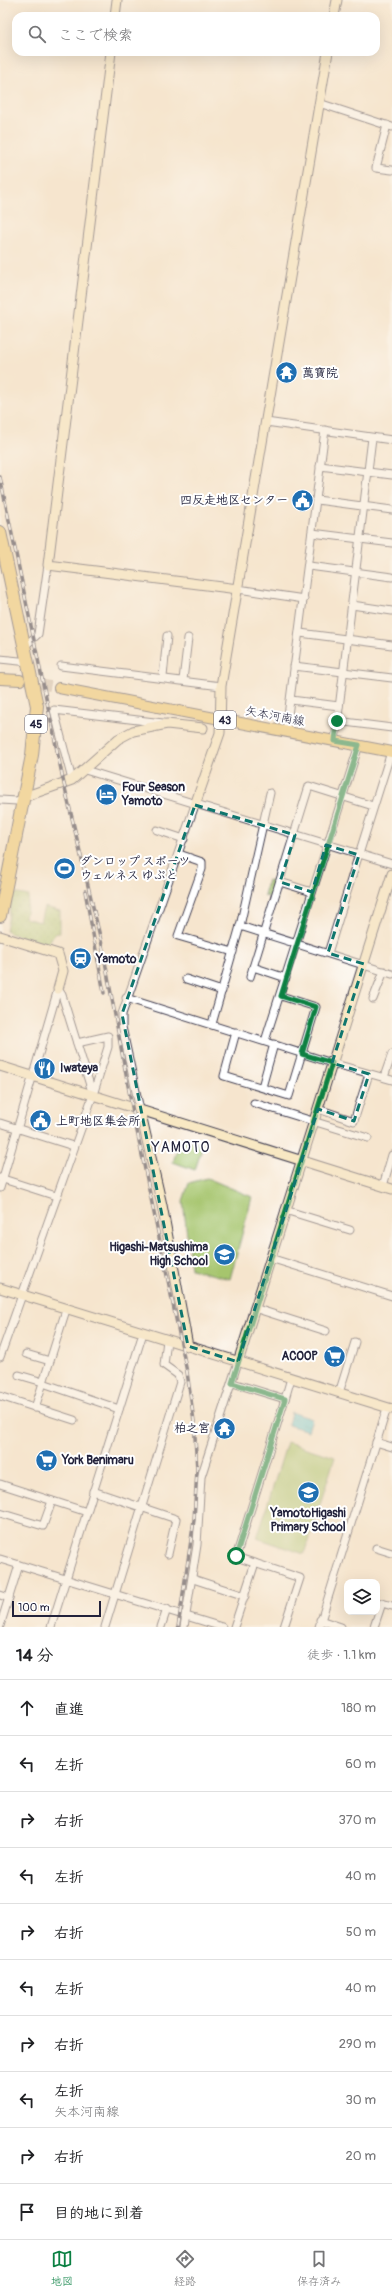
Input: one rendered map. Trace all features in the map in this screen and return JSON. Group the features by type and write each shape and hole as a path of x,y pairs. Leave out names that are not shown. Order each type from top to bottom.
{"highway":[{"name":"45","path":"0,532 29,662 37,706 37,720 24,797 0,916"}],"main road":[{"path":"0,679 20,680"},
{"name":"矢本河南線","path":"59,688 391,752"}],"street":[{"path":"116,12 117,0"},
{"path":"335,12 337,0"},
{"path":"25,646 38,634 48,565 111,56"},
{"path":"188,1346 162,1205 122,1027 122,1014 126,998 179,854 220,733 221,686 266,422 304,184 327,56"},
{"path":"319,104 390,126 376,168 392,170"},
{"path":"266,422 392,440"},
{"path":"286,731 309,566 325,430"},
{"path":"335,741 343,673 349,639 372,438"},
{"path":"320,466 392,475"},
{"path":"317,500 392,510"},
{"path":"312,533 392,544"},
{"path":"48,565 238,589 304,599"},
{"path":"309,566 392,577"},
{"path":"352,605 392,611"},
{"path":"300,633 392,645"},
{"path":"163,678 168,636"},
{"path":"183,680 188,638"},
{"path":"0,659 29,662"},
{"path":"61,666 183,680 221,686"},
{"path":"294,666 343,673 392,677"},
{"path":"291,700 339,706"},
{"path":"72,780 54,710 203,728"},
{"path":"337,721 392,728"},
{"path":"0,800 17,801 24,797 72,780 118,739 140,728 167,724"},
{"path":"265,1041 281,996 326,845 344,797 359,745"},
{"path":"328,953 391,752"},
{"path":"85,770 195,805 392,864"},
{"path":"250,977 309,786 373,806"},
{"path":"212,1024 240,926 270,793"},
{"path":"157,830 184,839"},
{"path":"179,854 202,862 202,869 178,936 233,952"},
{"path":"184,1627 193,1579 200,1510 201,1477 392,874"},
{"path":"280,882 312,892"},
{"path":"240,926 392,974"},
{"path":"0,936 52,951 58,954 63,966 58,989 1,1178 0,1188"},
{"path":"253,967 286,978"},
{"path":"373,999 384,971"},
{"path":"186,979 222,991"},
{"path":"58,989 62,995 93,1095"},
{"path":"236,1032 224,1076 289,1096 316,1007 281,996"},
{"path":"126,998 212,1024 302,1054 392,1080"},
{"path":"0,1357 23,1296 73,1146 93,1095 108,1047 108,1036 77,1043"},
{"path":"262,1087 274,1044"},
{"path":"384,1077 392,1054"},
{"path":"0,1066 392,1189"},
{"path":"318,1109 354,1121 369,1074"},
{"path":"254,1103 368,1138"},
{"path":"0,1123 73,1146"},
{"path":"383,1186 392,1155"},
{"path":"1,1178 56,1196"},
{"path":"285,1210 350,1230"},
{"path":"270,1258 392,1296"},
{"path":"0,1288 66,1310 390,1408 376,1442 320,1624 341,1627"},
{"path":"254,1308 326,1331"},
{"path":"35,1408 66,1310"},
{"path":"51,1627 143,1333"},
{"path":"105,1627 114,1593 143,1508 180,1382 178,1375 164,1365 167,1340"},
{"path":"339,1393 355,1342"},
{"path":"26,1354 50,1361"},
{"path":"19,1375 119,1409"},
{"path":"284,1627 300,1578 236,1556 291,1378"},
{"path":"232,1383 285,1399"},
{"path":"0,1396 74,1420"},
{"path":"376,1442 392,1447"},
{"path":"0,1484 87,1512"},
{"path":"93,1491 176,1519 168,1554"},
{"path":"0,1513 43,1526 52,1501"},
{"path":"376,1548 392,1553"},
{"path":"0,1559 222,1627"},
{"path":"234,1627 255,1563"},
{"path":"0,1626 19,1565"},
{"path":"193,1579 245,1596"},
{"path":"0,1595 9,1598"},
{"path":"374,1627 382,1603 392,1606"},
{"path":"161,1627 167,1609"}],"highlighted area":[{"path":"195,805 295,835 280,882 312,892 326,845 359,855 328,953 364,964 332,1063 369,1074 354,1121 318,1109 238,1362 188,1346 122,1014"}],"green space":[{"path":"268,880 275,883 271,898 264,895"},
{"path":"13,893 29,896 25,918 40,922 44,907 60,911 60,933 54,934 48,944 9,933 6,930"},
{"path":"181,1138 203,1145 195,1170 173,1162"},
{"path":"207,1178 252,1197 230,1279 191,1269 183,1201 189,1183"},
{"path":"287,1442 335,1457 304,1554 257,1538"}],"water":[{"path":"291,1412 312,1419 308,1431 288,1425"}],"tunnel":[{"path":"26,681 59,688"}],"railway":[{"path":"0,477 64,784 102,945 132,1107 187,1372 194,1421 197,1470 194,1520 178,1627"},
{"path":"85,891 104,993"}],"place":[{"name":"萬寶院","path":"287,373"},
{"name":"四反走地区センター","path":"303,500"},
{"name":"Four Season Yamoto","path":"107,794"},
{"name":"ダンロップ スポーツ ウェルネス ゆぷと","path":"64,868"},
{"name":"Yamoto","path":"81,959"},
{"name":"Iwateya","path":"44,1068"},
{"name":"上町地区集会所","path":"41,1121"},
{"name":"Higashi-Matsushima High School","path":"224,1254"},
{"name":"ACOOP","path":"334,1356"},
{"name":"柏之宮","path":"225,1428"},
{"name":"York Benimaru","path":"47,1460"},
{"name":"YamotoHigashi Primary School","path":"308,1492"}],"district":[{"name":"YAMOTO","path":"181,1147"}],"route":[{"path":"236,1556 285,1399 232,1383 254,1308 332,1063 302,1054 316,1007 281,996 326,845 344,797 359,745 335,741 337,721"}]}
